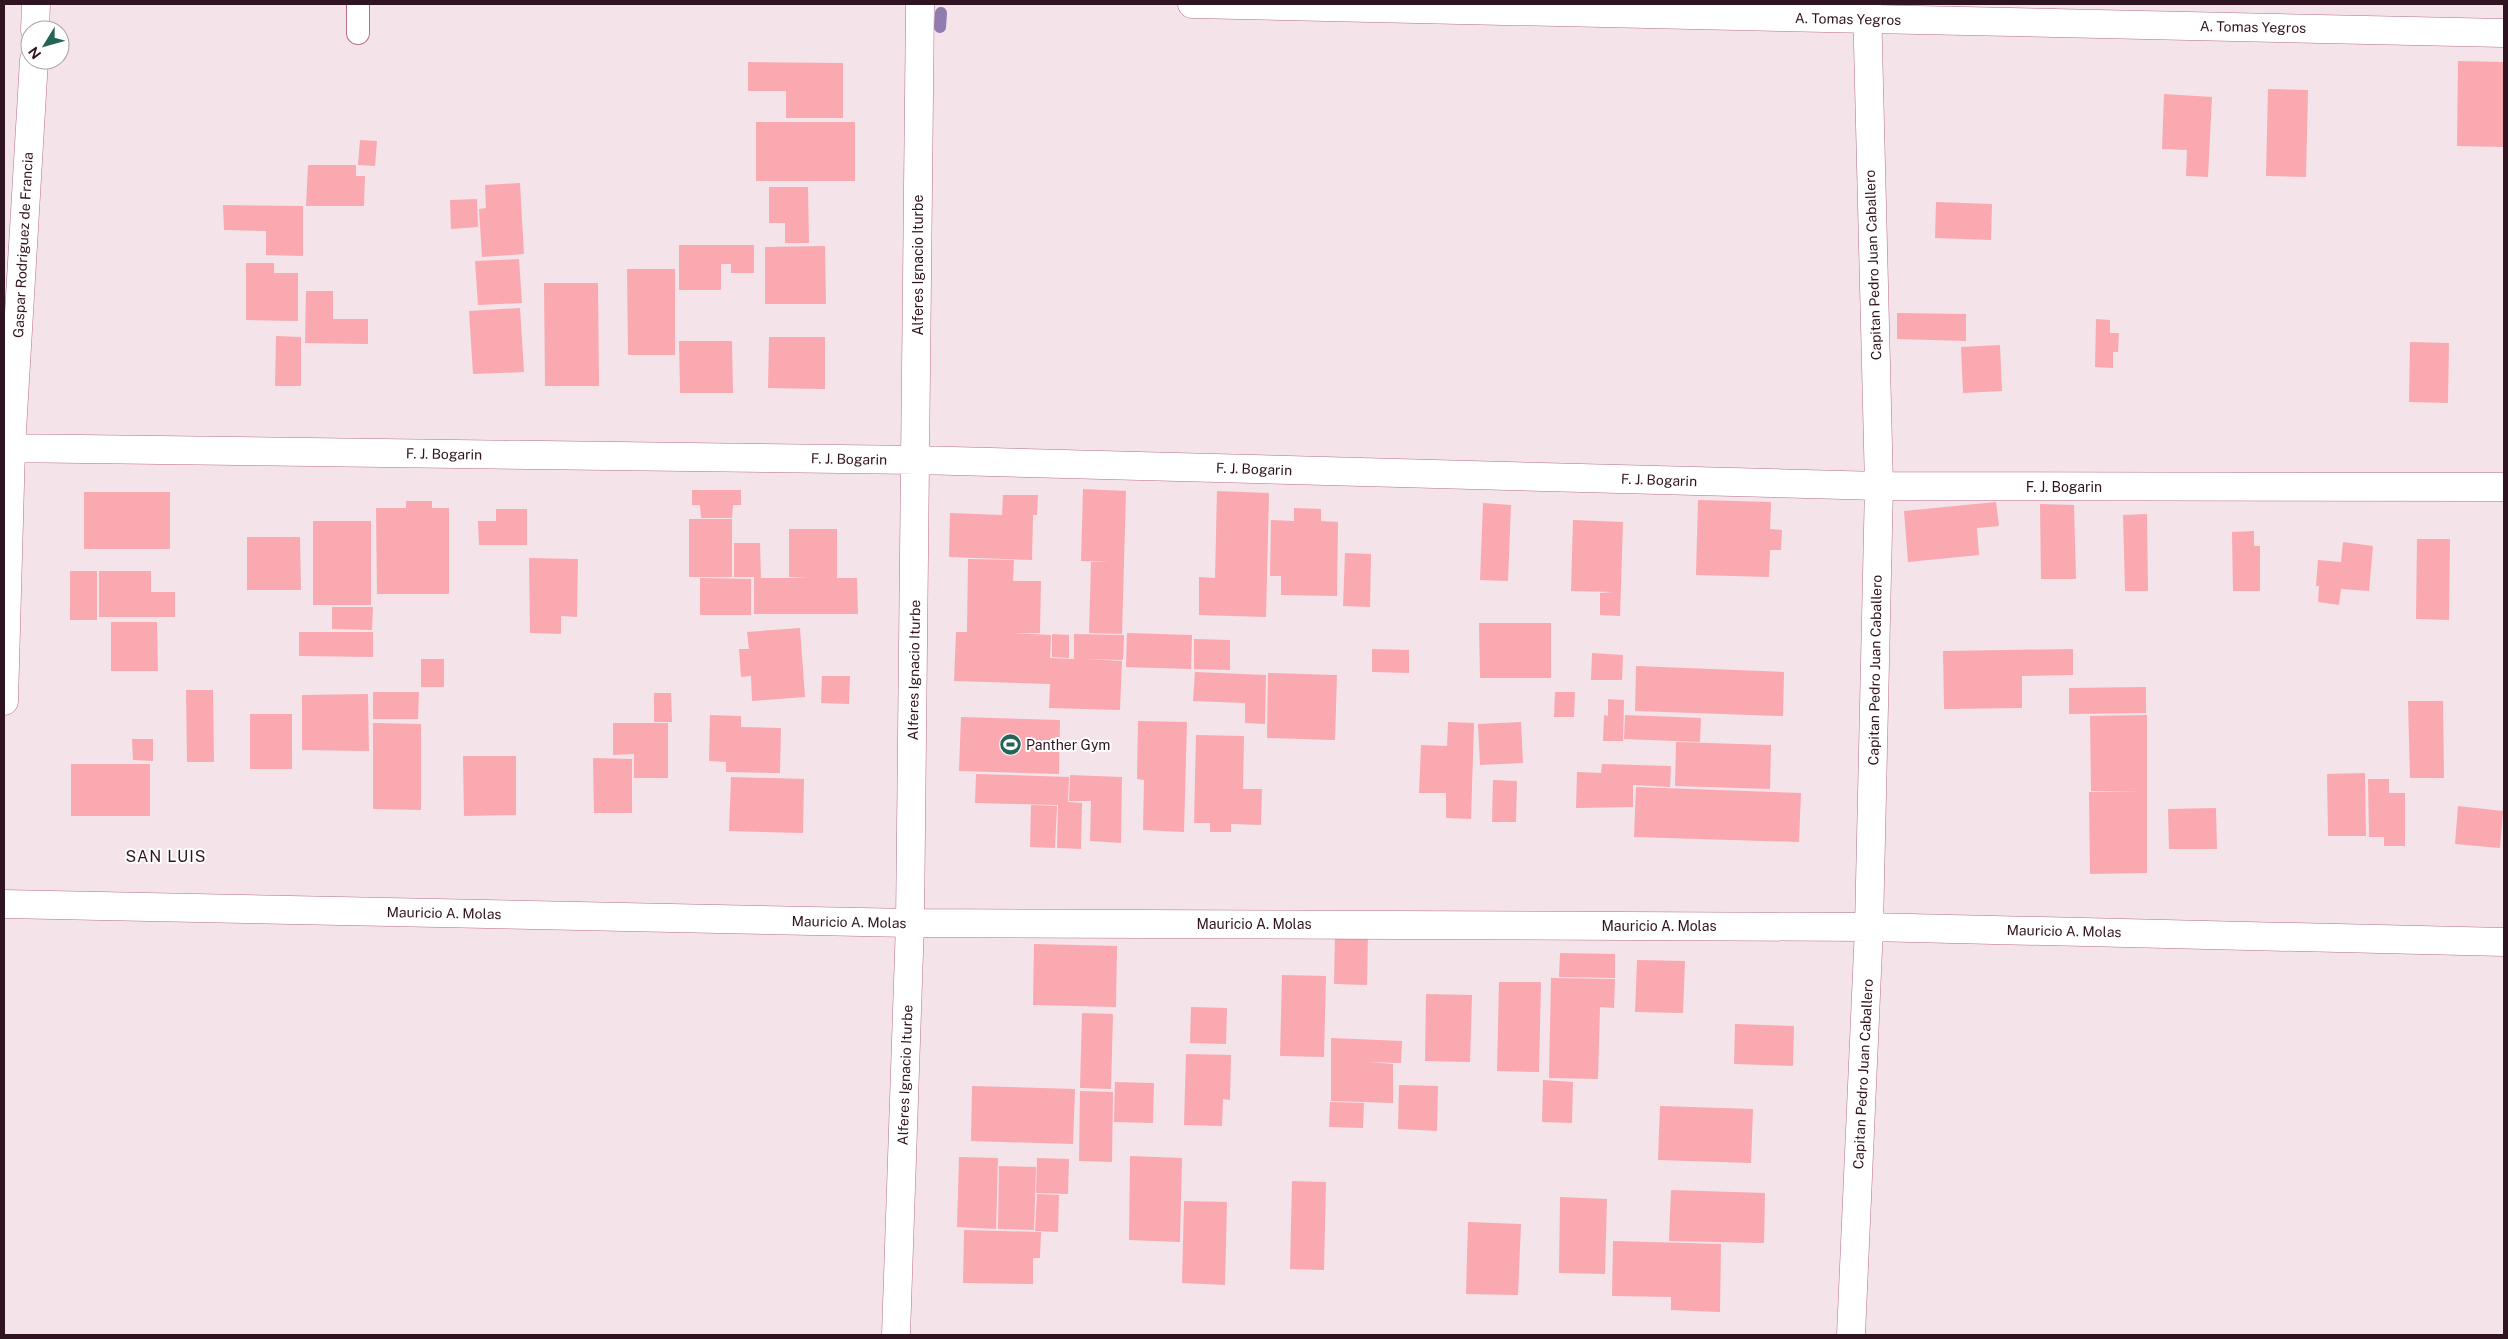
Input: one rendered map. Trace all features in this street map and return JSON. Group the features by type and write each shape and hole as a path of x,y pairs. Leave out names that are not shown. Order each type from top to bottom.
{"street":[{"path":"35,20 36,4"},
{"name":"Alferes Ignacio Iturbe","path":"896,1335 910,923 917,460 920,4"},
{"name":"A. Tomas Yegros","path":"1192,4 1866,12 2504,33"},
{"name":"Capitan Pedro Juan Caballero","path":"1851,1335 1869,927 1879,486 1866,12"},
{"name":"Gaspar Rodriguez de Francia","path":"4,701 7,448 33,70"},
{"name":"F. J. Bogarin","path":"7,448 917,460 1879,486 2504,487"},
{"name":"Mauricio A. Molas","path":"4,904 910,923 1869,927 2504,942"}],"lane":[{"path":"358,4 358,33"}],"building":[{"path":"2458,61 2504,62 2504,147 2457,146"},
{"path":"748,62 843,63 843,118 786,118 786,91 748,91"},
{"path":"2268,89 2308,90 2306,177 2266,176"},
{"path":"2164,94 2212,97 2208,177 2186,176 2187,150 2162,149"},
{"path":"756,122 855,122 855,181 756,181"},
{"path":"360,140 377,141 375,166 358,165"},
{"path":"308,165 356,165 356,176 365,176 364,206 306,206"},
{"path":"520,183 524,254 482,257 479,209 486,208 485,185"},
{"path":"769,187 808,187 809,243 785,243 785,223 769,223"},
{"path":"477,199 478,227 451,229 450,200"},
{"path":"1936,202 1992,204 1991,240 1935,238"},
{"path":"223,205 303,206 303,256 266,255 266,231 224,230"},
{"path":"679,245 754,245 754,273 731,273 731,264 721,264 721,290 679,290"},
{"path":"825,246 826,304 765,304 765,247"},
{"path":"519,259 522,303 478,305 475,261"},
{"path":"246,263 274,263 274,273 298,273 298,321 246,320"},
{"path":"627,269 675,269 675,355 628,355"},
{"path":"544,283 598,283 599,386 545,386"},
{"path":"306,291 333,291 333,319 368,319 368,344 305,343"},
{"path":"520,308 524,372 473,374 469,311"},
{"path":"1897,313 1966,314 1966,341 1897,339"},
{"path":"2096,319 2110,320 2110,333 2119,333 2118,352 2113,352 2113,368 2095,367"},
{"path":"276,336 301,337 301,386 275,386"},
{"path":"769,337 825,337 825,389 768,388"},
{"path":"679,341 732,341 733,393 680,393"},
{"path":"2410,342 2449,343 2448,403 2409,402"},
{"path":"2000,345 2002,391 1963,393 1961,347"},
{"path":"1083,489 1126,491 1122,634 1089,633 1091,562 1111,562 1081,561"},
{"path":"692,490 741,490 741,505 733,505 732,518 701,518 700,505 692,505"},
{"path":"1217,491 1269,493 1266,617 1199,615 1199,577 1215,578"},
{"path":"84,492 170,492 170,549 84,549"},
{"path":"1003,495 1038,495 1037,515 1033,515 1032,560 949,557 950,513 1002,515"},
{"path":"1698,500 1771,502 1770,529 1782,530 1781,550 1770,550 1769,577 1696,575"},
{"path":"406,501 432,501 432,508 449,508 449,594 377,594 376,508 406,508"},
{"path":"1996,502 1999,526 1977,528 1979,555 1908,562 1904,511"},
{"path":"1483,503 1511,505 1508,581 1480,580"},
{"path":"2040,504 2074,505 2076,579 2041,579"},
{"path":"1294,508 1321,509 1321,521 1338,522 1337,596 1281,595 1281,576 1270,576 1271,520 1294,521"},
{"path":"496,509 527,509 527,545 479,545 478,521 496,521"},
{"path":"2147,514 2148,591 2125,591 2123,515"},
{"path":"689,519 732,519 732,577 689,577"},
{"path":"1573,520 1623,522 1620,616 1600,615 1600,593 1614,592 1571,591"},
{"path":"313,521 371,521 371,605 313,605"},
{"path":"789,529 837,529 837,578 857,578 858,614 754,614 754,577 734,577 734,543 760,543 761,578 808,578 789,577"},
{"path":"2254,531 2254,546 2260,546 2260,591 2233,591 2232,532"},
{"path":"247,537 300,537 301,590 247,590"},
{"path":"2417,539 2450,539 2449,620 2416,619"},
{"path":"2343,542 2373,546 2369,591 2341,589 2339,605 2318,602 2319,586 2316,586 2318,560 2341,562"},
{"path":"1345,553 1371,554 1370,607 1343,606"},
{"path":"529,558 578,559 577,617 561,616 561,634 530,633"},
{"path":"968,559 1014,560 1013,581 1041,581 1040,633 1012,633 1051,635 1050,658 1074,659 1074,634 1124,635 1123,660 1086,659 1122,661 1120,710 1049,708 1050,684 954,681 956,632 967,632"},
{"path":"70,571 97,571 97,620 70,620"},
{"path":"99,571 151,571 151,592 175,592 175,617 99,617"},
{"path":"700,578 751,579 751,615 700,615"},
{"path":"332,607 373,607 372,630 332,629"},
{"path":"111,622 157,622 158,671 111,671"},
{"path":"1479,623 1551,623 1551,678 1480,678"},
{"path":"800,628 805,697 752,701 751,676 741,677 739,649 749,649 747,632"},
{"path":"299,632 373,632 373,657 299,656"},
{"path":"1127,633 1192,635 1191,669 1126,667"},
{"path":"1052,634 1069,635 1069,658 1052,657"},
{"path":"1194,639 1230,640 1230,670 1194,669"},
{"path":"1372,649 1409,650 1409,673 1372,672"},
{"path":"2073,649 2073,675 2022,676 2022,708 1944,709 1943,651"},
{"path":"1592,653 1623,655 1622,680 1591,680"},
{"path":"421,659 444,659 444,687 421,687"},
{"path":"1636,666 1784,672 1783,716 1635,711"},
{"path":"1195,672 1266,675 1265,724 1245,723 1245,703 1193,701"},
{"path":"1268,673 1337,675 1335,740 1267,738"},
{"path":"822,676 850,676 849,704 821,703"},
{"path":"2146,687 2146,713 2069,714 2069,688"},
{"path":"186,690 213,690 214,762 187,762"},
{"path":"373,692 419,692 418,719 373,719"},
{"path":"1555,692 1575,692 1574,717 1554,717"},
{"path":"654,693 671,693 672,722 654,722"},
{"path":"368,694 369,751 302,750 302,695"},
{"path":"1608,699 1624,700 1623,741 1603,741 1604,715 1608,716"},
{"path":"2408,701 2443,701 2444,778 2410,778"},
{"path":"250,714 292,714 292,769 250,769"},
{"path":"710,715 741,716 741,727 781,728 780,773 726,772 726,762 709,761"},
{"path":"1625,715 1701,718 1700,742 1624,739"},
{"path":"2147,715 2147,873 2090,874 2089,792 2143,791 2091,791 2090,716"},
{"name":"Panther Gym","path":"961,717 1060,720 1059,774 959,771"},
{"path":"1138,721 1187,722 1184,832 1143,830 1144,780 1137,779"},
{"path":"1448,722 1474,723 1471,819 1446,818 1446,793 1419,793 1421,745 1447,746"},
{"path":"1521,722 1523,763 1480,765 1478,724"},
{"path":"373,723 421,724 421,810 373,809"},
{"path":"613,723 668,723 668,778 634,778 634,754 613,755"},
{"path":"1196,735 1244,736 1243,789 1262,789 1261,825 1231,824 1231,832 1210,832 1210,823 1194,823"},
{"path":"132,739 153,739 153,761 133,760"},
{"path":"1676,742 1771,745 1770,789 1675,786"},
{"path":"463,756 516,756 516,815 464,816"},
{"path":"593,758 632,759 632,813 594,813"},
{"path":"71,764 150,764 150,816 71,816"},
{"path":"1602,764 1671,766 1670,787 1633,785 1633,807 1576,808 1577,772 1601,773"},
{"path":"2365,773 2366,836 2328,836 2327,774"},
{"path":"976,774 1069,777 1068,802 1082,803 1081,849 1057,848 1058,805 975,803"},
{"path":"1070,775 1122,777 1121,843 1090,841 1091,801 1069,801"},
{"path":"731,777 804,779 803,833 729,831"},
{"path":"2368,779 2389,779 2389,793 2405,793 2405,846 2384,846 2384,837 2369,837"},
{"path":"1493,780 1517,781 1516,822 1492,822"},
{"path":"1636,787 1801,793 1799,842 1634,837"},
{"path":"1031,805 1057,806 1055,848 1030,847"},
{"path":"2458,806 2503,811 2500,848 2455,844"},
{"path":"2216,808 2217,849 2169,849 2168,809"},
{"path":"1335,933 1368,933 1367,985 1334,984"},
{"path":"1034,944 1117,946 1116,1007 1033,1005"},
{"path":"1560,953 1615,954 1615,978 1559,977"},
{"path":"1637,960 1685,961 1683,1013 1635,1012"},
{"path":"1282,975 1326,976 1324,1057 1280,1056"},
{"path":"1551,978 1615,979 1614,1008 1600,1007 1598,1079 1549,1078"},
{"path":"1499,982 1541,982 1539,1072 1497,1071"},
{"path":"1426,994 1472,995 1470,1062 1425,1061"},
{"path":"1191,1007 1227,1008 1226,1044 1190,1043"},
{"path":"1082,1013 1113,1014 1111,1089 1080,1088"},
{"path":"1735,1024 1794,1026 1793,1066 1734,1064"},
{"path":"1331,1038 1402,1041 1401,1063 1370,1062 1393,1064 1393,1103 1331,1101"},
{"path":"1186,1054 1231,1055 1230,1100 1223,1099 1222,1126 1184,1125"},
{"path":"1543,1080 1573,1082 1572,1123 1542,1122"},
{"path":"1115,1082 1154,1083 1153,1123 1114,1122"},
{"path":"1399,1085 1438,1086 1437,1131 1398,1129"},
{"path":"972,1086 1075,1089 1073,1144 971,1141"},
{"path":"1080,1091 1113,1092 1112,1162 1079,1161"},
{"path":"1330,1102 1364,1103 1363,1128 1329,1127"},
{"path":"1660,1106 1753,1109 1751,1163 1658,1160"},
{"path":"1130,1156 1182,1158 1180,1242 1129,1240"},
{"path":"959,1157 998,1158 996,1229 957,1227"},
{"path":"1037,1158 1069,1159 1068,1194 1036,1193"},
{"path":"999,1166 1036,1167 1034,1230 998,1229"},
{"path":"1292,1181 1326,1182 1324,1270 1290,1269"},
{"path":"1671,1190 1765,1193 1764,1243 1669,1241"},
{"path":"1037,1194 1059,1195 1058,1232 1035,1231"},
{"path":"1560,1197 1607,1199 1605,1274 1559,1273"},
{"path":"1184,1201 1227,1202 1225,1285 1182,1283"},
{"path":"1468,1222 1521,1224 1518,1295 1466,1294"},
{"path":"964,1230 1041,1232 1040,1258 1033,1258 1033,1284 963,1283"},
{"path":"1613,1241 1721,1244 1720,1312 1671,1310 1671,1297 1612,1296"}],"waterway":[{"path":"940,27 941,13"}],"place":[{"name":"Panther Gym","path":"1010,745"}],"district":[{"name":"SAN LUIS","path":"166,856"}]}
